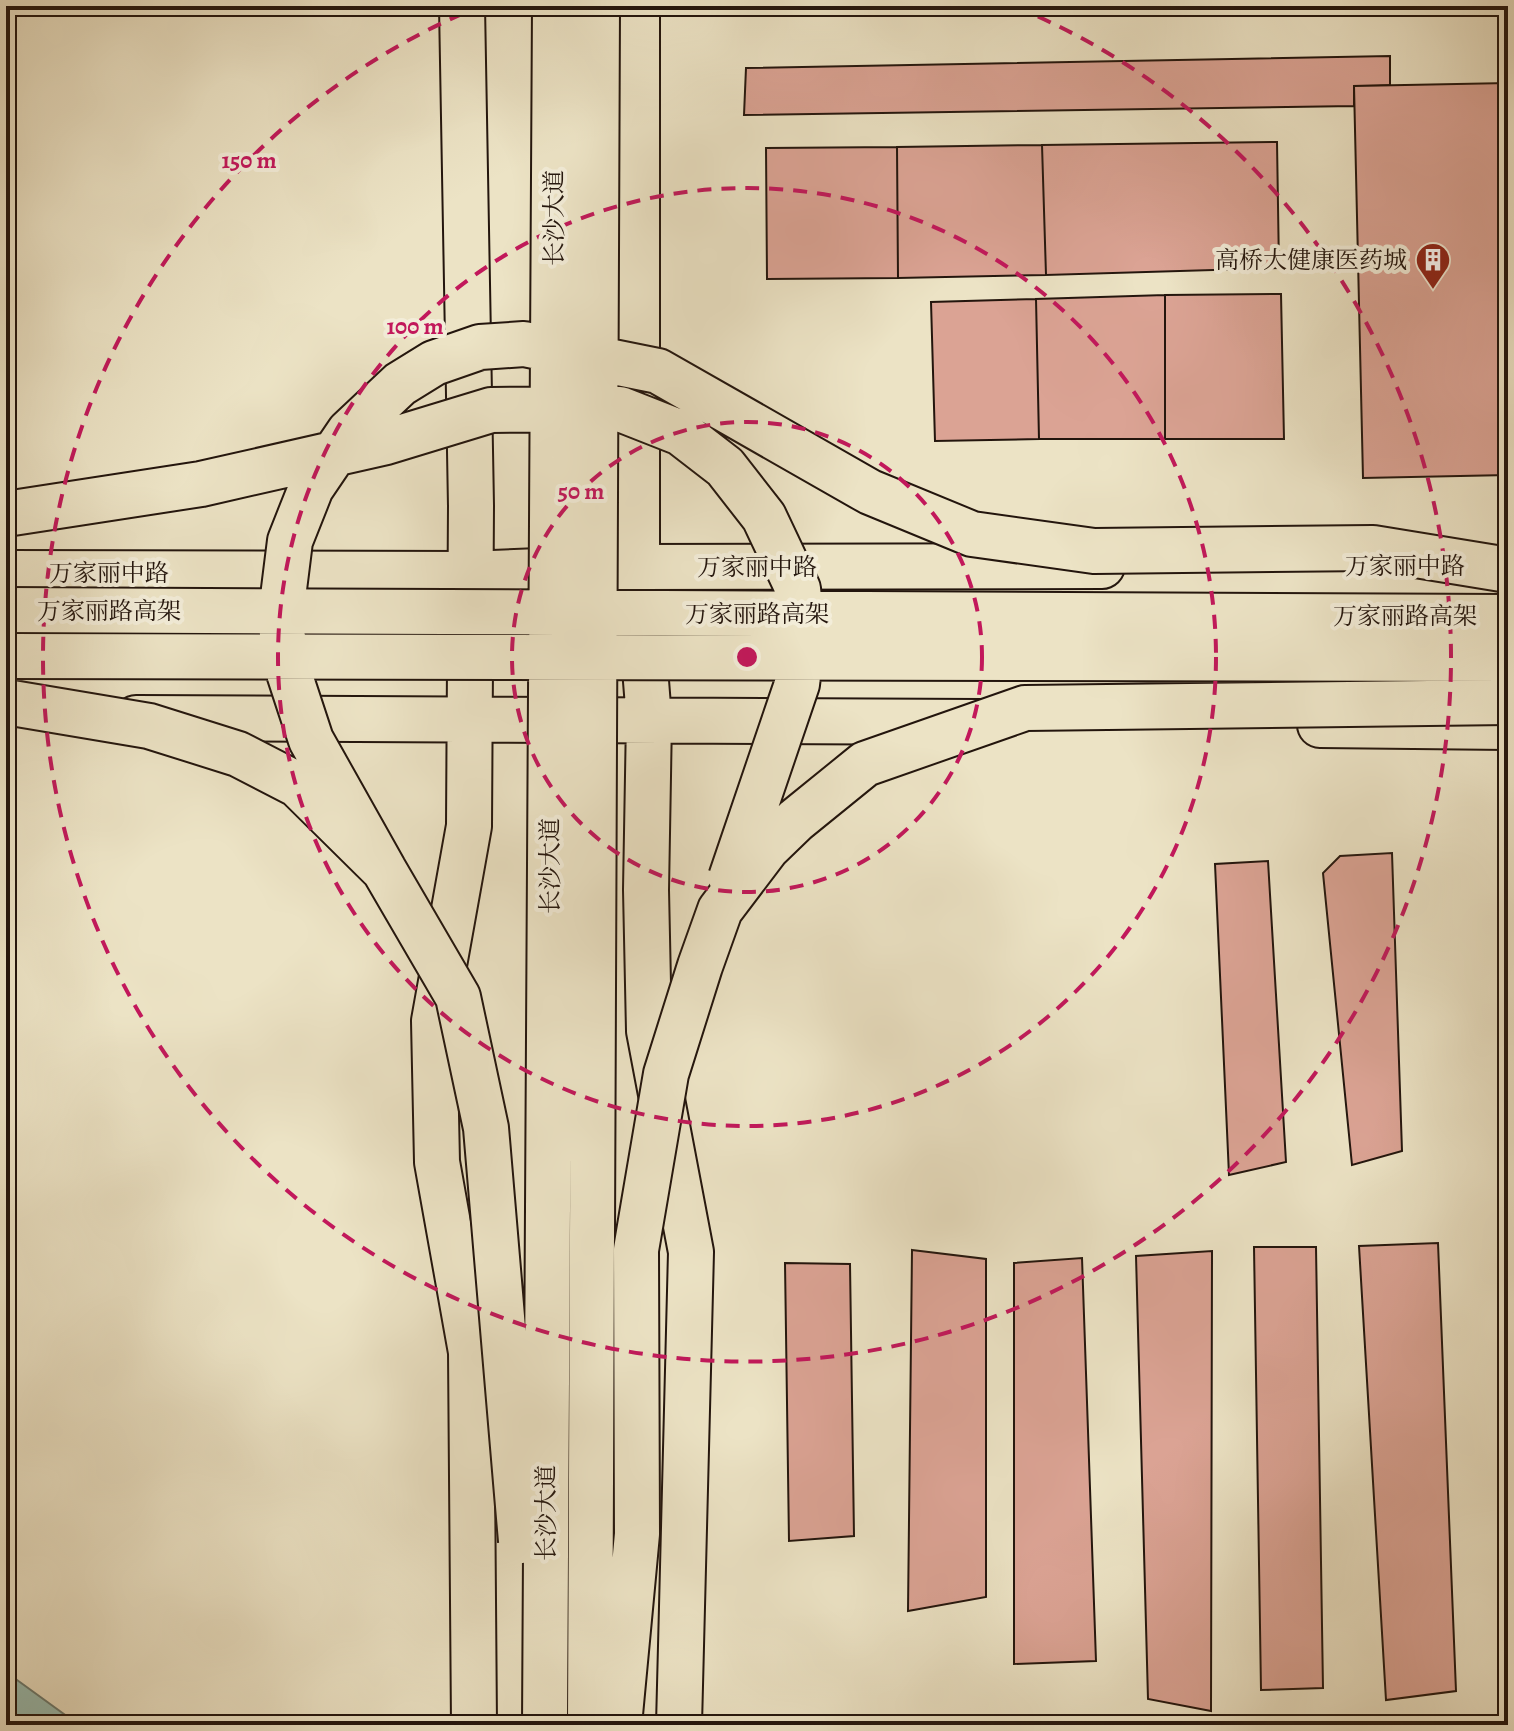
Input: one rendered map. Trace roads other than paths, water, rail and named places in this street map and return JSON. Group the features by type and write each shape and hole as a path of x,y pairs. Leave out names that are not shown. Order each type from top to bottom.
{"main road":[{"path":"462,6 470,490 469,826 434,1021 437,1162 471,1352 474,1725"},
{"name":"长沙大道","path":"545,1725 555,6"},
{"name":"长沙大道","path":"590,1725 597,6"},
{"path":"637,6 637,567 649,719 646,890 649,1031 691,1252 679,1725"},
{"path":"536,1725 486,1128 458,997 311,740 289,673 280,621 290,541 311,488 349,432 400,384 434,363 480,347 524,344 658,371 870,492 972,534 1094,551 1373,548 1508,568"},
{"path":"6,514 201,484 386,442 491,410 620,409 681,433 725,467 764,517 798,589 803,635 797,684 666,1074 636,1250 637,1534 619,1725"},
{"name":"万家丽中路","path":"6,573 469,574 637,567 1508,568"},
{"name":"万家丽路高架","path":"6,610 1508,617"},
{"name":"万家丽路高架","path":"6,656 1508,659"},
{"path":"6,702 149,726 238,754 298,785 384,870"},
{"path":"720,910 767,848 865,764 1025,708 1508,702"},
{"path":"6,717 1508,727"}],"water":[{"path":"6,1672 79,1725 6,1725"}],"place":[{"name":"高桥大健康医药城","path":"1433,291"}]}
